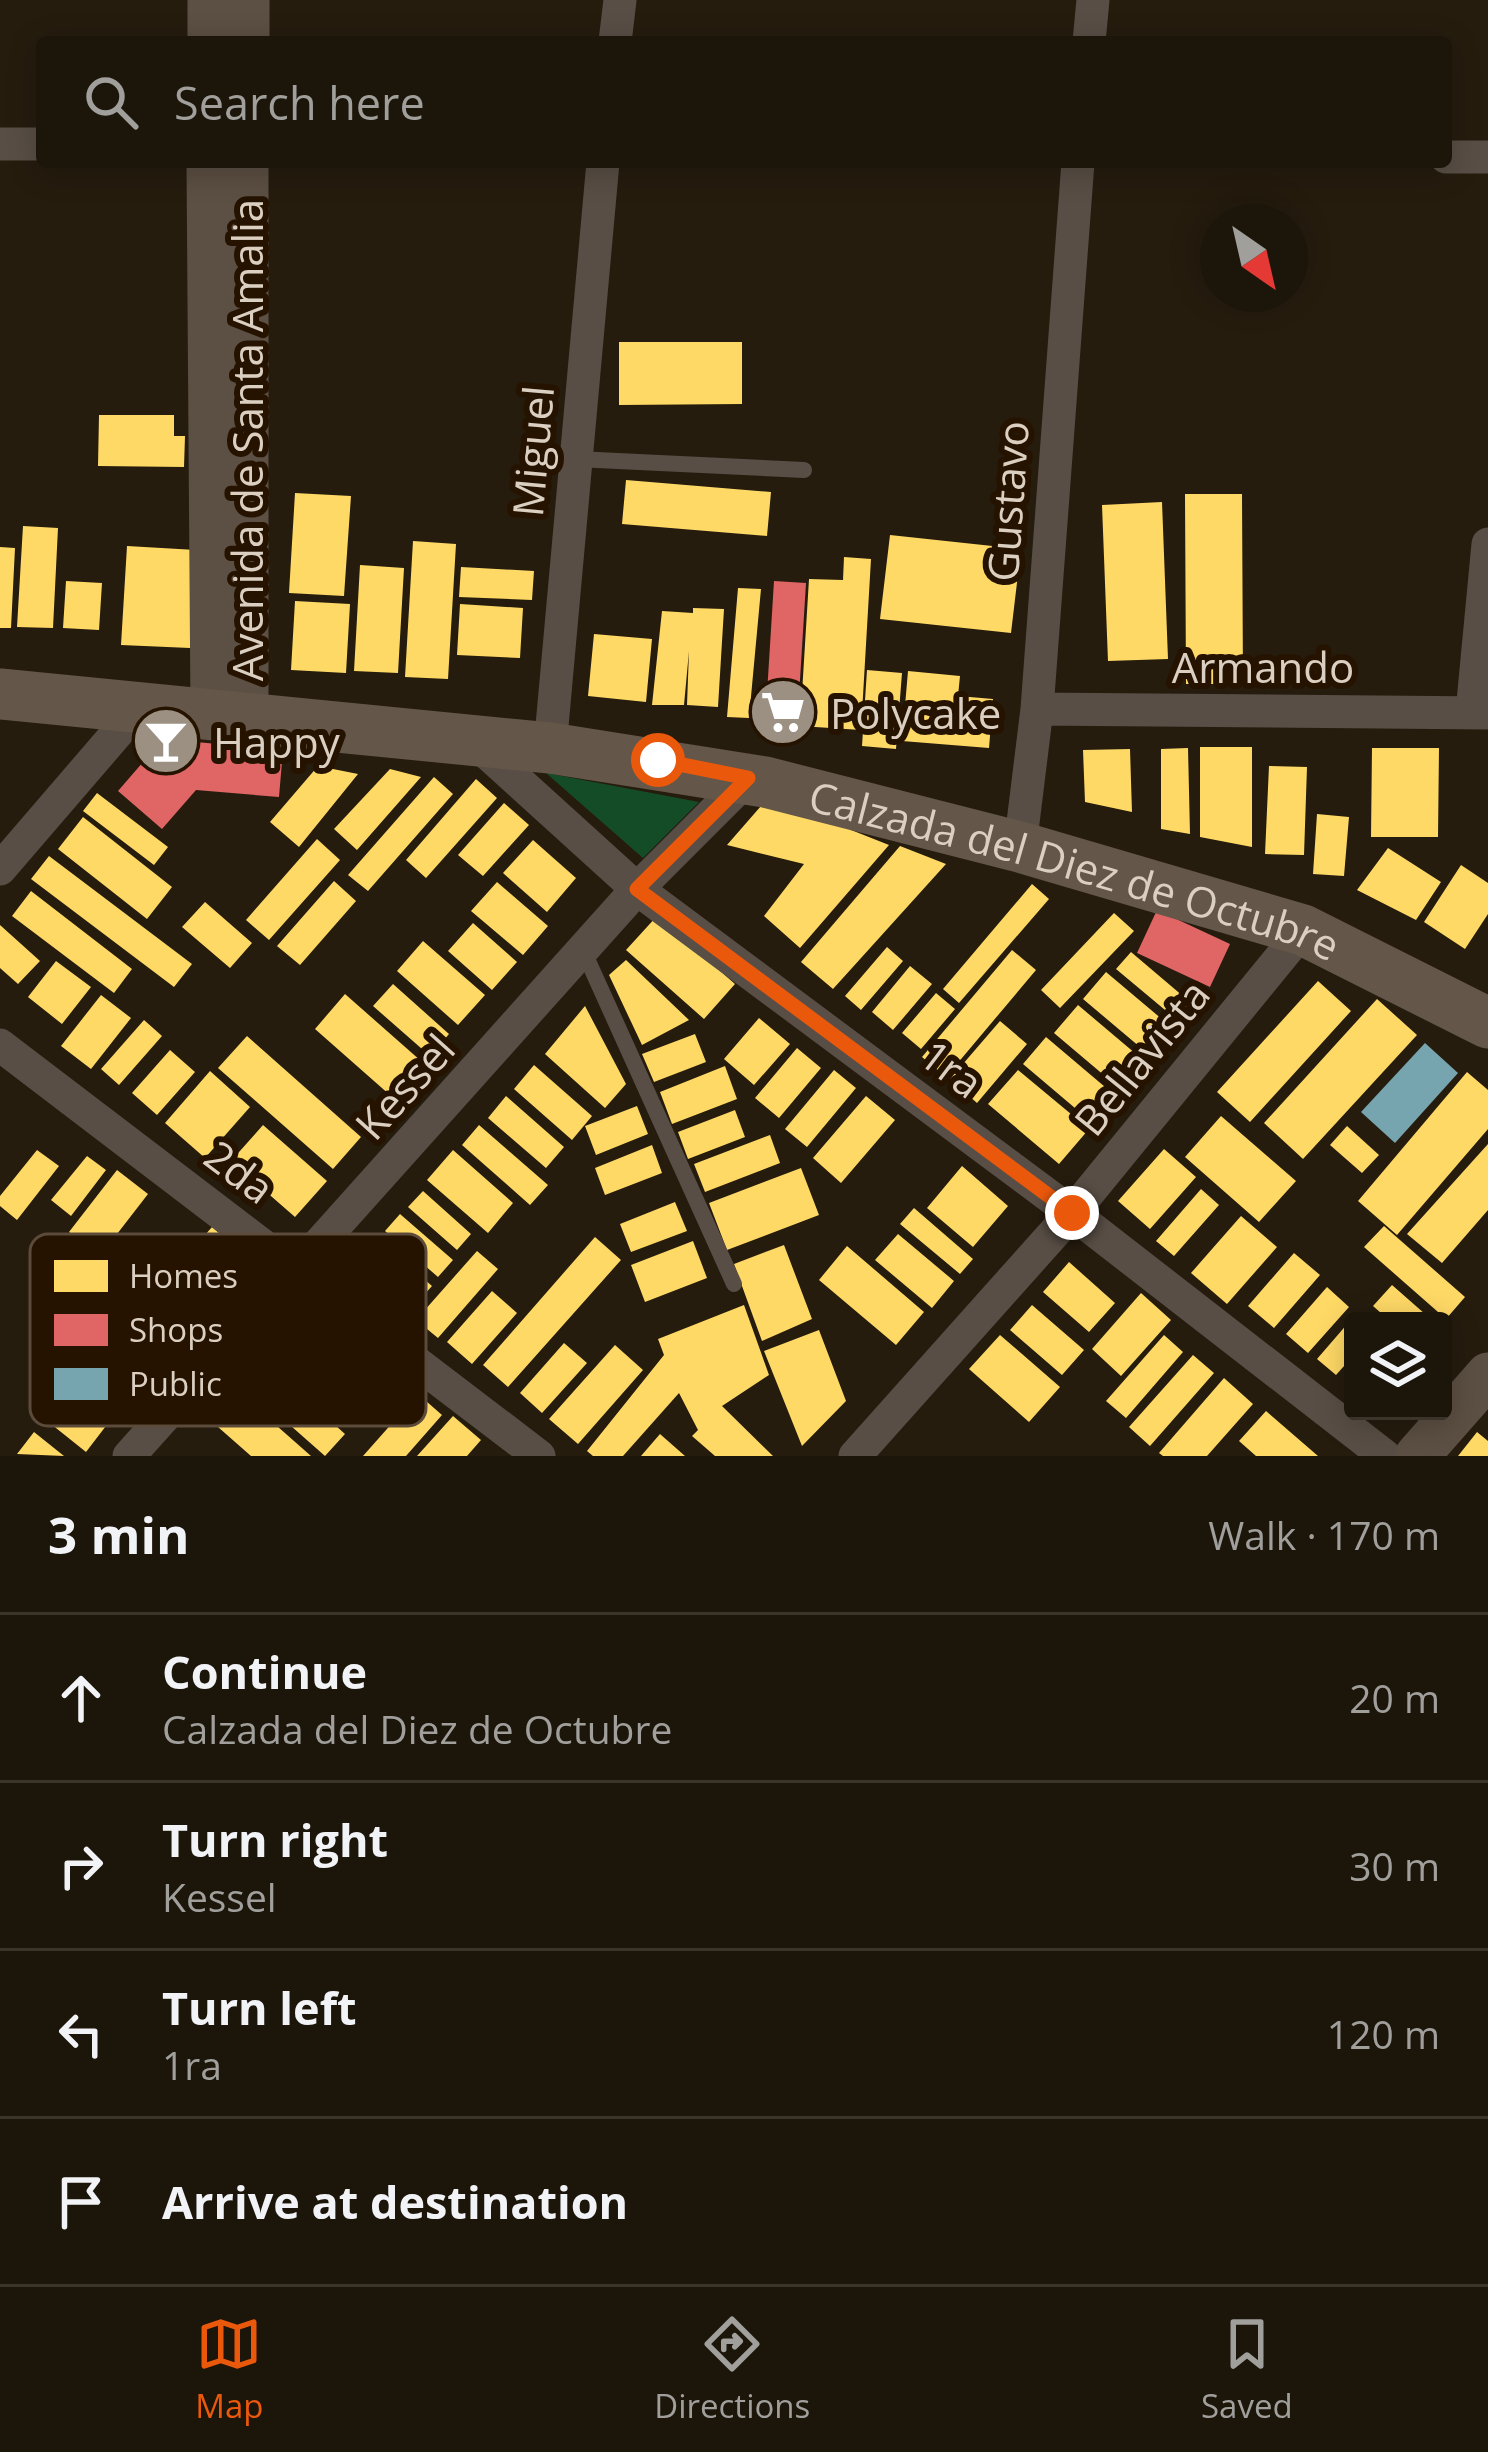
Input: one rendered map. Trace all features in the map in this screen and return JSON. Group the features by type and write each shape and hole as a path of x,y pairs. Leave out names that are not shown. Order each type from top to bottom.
{"main road":[{"name":"Calzada del Diez de Octubre","path":"0,694 136,711 550,748 748,778 1020,847 1304,930 1488,1023"}],"street":[{"path":"210,0 210,36"},
{"path":"247,36 248,0"},
{"path":"616,36 620,0"},
{"path":"1090,36 1093,0"},
{"path":"0,144 36,144"},
{"path":"1452,158 1488,157"},
{"name":"Avenida de Santa Amalia","path":"209,168 230,717"},
{"name":"Avenida de Santa Amalia","path":"230,717 246,168"},
{"name":"Miguel","path":"550,748 602,168"},
{"name":"Gustavo","path":"1020,847 1036,709 1078,168"},
{"path":"1480,712 1488,544"},
{"name":"Armando","path":"1036,709 1480,712"},
{"path":"0,868 136,711"},
{"name":"1ra","path":"475,742 637,889 1072,1213 1385,1456"},
{"name":"Kessel","path":"332,1234 637,889 748,778"},
{"name":"Bellavista","path":"855,1456 1072,1213 1304,930"},
{"name":"2da","path":"0,1045 248,1234"},
{"name":"2da","path":"426,1370 538,1456"},
{"path":"1417,1456 1488,1375"},
{"name":"Kessel","path":"139,1452 162,1426"}],"lane":[{"path":"576,459 804,470"},
{"path":"584,952 734,1284"}],"green space":[{"path":"546,773 699,802 643,858"}],"building: Homes":[{"path":"619,342 742,342 742,404 619,405"},
{"path":"99,415 174,415 174,436 185,436 184,467 98,466"},
{"path":"626,480 771,492 767,536 622,524"},
{"path":"295,493 351,496 344,596 289,593"},
{"path":"1185,494 1242,494 1243,684 1186,684"},
{"path":"1162,502 1168,659 1108,661 1102,505"},
{"path":"23,526 58,528 53,628 17,627"},
{"path":"890,535 1021,549 1011,633 880,619"},
{"path":"413,541 456,544 448,679 405,677"},
{"path":"127,546 196,550 190,648 121,645"},
{"path":"0,547 15,548 11,628 0,628"},
{"path":"844,557 871,559 861,730 800,726 809,579 843,580"},
{"path":"360,565 404,568 398,673 354,671"},
{"path":"461,567 534,571 532,600 459,597"},
{"path":"66,581 102,583 99,630 63,628"},
{"path":"738,588 761,589 749,718 727,717"},
{"path":"295,601 350,604 346,673 291,670"},
{"path":"460,604 523,608 520,658 457,655"},
{"path":"693,608 724,609 718,707 687,705 689,651 684,705 652,705 662,611 693,613"},
{"path":"594,634 652,639 646,702 588,696"},
{"path":"867,670 902,673 896,749 862,746"},
{"path":"908,671 960,676 958,696 993,699 989,748 902,741"},
{"path":"1200,747 1252,747 1252,847 1200,837"},
{"path":"1188,748 1190,834 1161,829 1161,749"},
{"path":"1372,748 1439,748 1438,837 1371,837"},
{"path":"1130,749 1132,812 1085,802 1083,750"},
{"path":"318,766 358,774 299,847 270,822"},
{"path":"1269,766 1307,767 1304,855 1265,854"},
{"path":"390,769 421,777 357,850 334,829"},
{"path":"434,777 453,794 368,891 348,875"},
{"path":"476,779 497,798 426,878 406,860"},
{"path":"97,793 168,847 154,865 83,811"},
{"path":"504,803 529,825 483,876 458,855"},
{"path":"761,806 836,824 889,845 800,948 764,916 804,864 727,845"},
{"path":"1317,814 1349,817 1344,876 1313,874"},
{"path":"83,817 172,887 147,919 58,849"},
{"path":"317,839 340,860 269,940 246,920"},
{"path":"533,840 576,878 547,912 503,873"},
{"path":"900,846 946,864 833,989 801,962"},
{"path":"1388,848 1441,882 1416,920 1357,890"},
{"path":"49,856 192,964 174,987 31,879"},
{"path":"1461,865 1488,883 1488,914 1465,949 1424,922"},
{"path":"334,881 356,901 300,965 277,946"},
{"path":"497,882 548,926 523,955 471,911"},
{"path":"1032,884 1049,899 959,1003 943,989"},
{"path":"31,891 132,969 114,993 12,916"},
{"path":"205,902 252,943 230,968 182,927"},
{"path":"1114,913 1134,931 1060,1008 1041,990"},
{"path":"657,916 735,984 704,1019 626,950"},
{"path":"473,923 517,962 492,990 448,951"},
{"path":"0,925 40,961 18,984 0,968"},
{"path":"423,941 485,995 458,1025 397,971"},
{"path":"887,947 903,961 861,1010 845,996"},
{"path":"1012,950 1036,970 946,1077 922,1057"},
{"path":"1131,952 1197,1008 1183,1025 1116,969"},
{"path":"626,960 689,1020 642,1045 609,975"},
{"path":"56,961 91,987 62,1024 28,997"},
{"path":"910,966 932,984 893,1030 872,1012"},
{"path":"1106,972 1176,1031 1153,1058 1083,999"},
{"path":"1318,981 1351,1011 1250,1122 1217,1092"},
{"path":"393,984 449,1034 430,1056 373,1006"},
{"path":"936,993 955,1009 921,1049 902,1033"},
{"path":"345,994 421,1061 391,1096 315,1029"},
{"path":"101,995 131,1018 91,1069 61,1046"},
{"path":"1377,999 1417,1035 1303,1159 1264,1123"},
{"path":"1078,1005 1149,1065 1125,1093 1054,1033"},
{"path":"585,1006 626,1084 605,1108 545,1054"},
{"path":"759,1018 790,1044 754,1085 724,1059"},
{"path":"144,1020 162,1036 119,1085 101,1069"},
{"path":"1000,1021 1027,1044 977,1103 950,1079"},
{"path":"695,1034 706,1062 654,1082 642,1054"},
{"path":"247,1036 361,1137 333,1169 218,1068"},
{"path":"1046,1037 1118,1098 1095,1125 1023,1064"},
{"path":"797,1048 821,1068 779,1118 755,1098"},
{"path":"170,1050 195,1072 157,1115 132,1093"},
{"path":"534,1065 592,1116 572,1140 514,1089"},
{"path":"725,1066 737,1099 672,1124 660,1092"},
{"path":"834,1070 856,1088 807,1147 785,1129"},
{"path":"1018,1070 1089,1129 1059,1164 988,1104"},
{"path":"210,1071 250,1107 205,1158 165,1123"},
{"path":"1467,1072 1488,1090 1488,1129 1397,1235 1358,1201"},
{"path":"506,1096 564,1147 546,1168 488,1118"},
{"path":"866,1096 895,1120 841,1183 813,1158"},
{"path":"637,1106 648,1134 596,1155 585,1126"},
{"path":"735,1110 745,1137 688,1159 678,1132"},
{"path":"1221,1116 1296,1181 1259,1222 1185,1157"},
{"path":"263,1125 327,1181 295,1217 231,1161"},
{"path":"479,1125 548,1185 530,1205 462,1145"},
{"path":"1347,1126 1379,1155 1362,1173 1330,1145"},
{"path":"770,1135 780,1163 705,1192 694,1164"},
{"path":"1488,1144 1488,1210 1442,1263 1407,1234"},
{"path":"652,1145 662,1173 605,1195 595,1168"},
{"path":"1164,1149 1196,1177 1150,1229 1118,1201"},
{"path":"37,1150 59,1166 17,1220 0,1206 0,1196"},
{"path":"453,1150 513,1203 488,1233 427,1180"},
{"path":"87,1156 106,1170 71,1216 51,1200"},
{"path":"962,1166 1008,1206 973,1247 927,1208"},
{"path":"801,1168 819,1215 727,1250 709,1203"},
{"path":"117,1170 148,1194 117,1234 69,1232"},
{"path":"1201,1189 1219,1205 1174,1256 1156,1241"},
{"path":"423,1191 471,1234 457,1250 408,1207"},
{"path":"675,1202 687,1231 631,1252 620,1224"},
{"path":"914,1208 973,1259 960,1274 900,1224"},
{"path":"400,1214 423,1234 388,1234 385,1231"},
{"path":"1241,1216 1277,1247 1227,1304 1191,1273"},
{"path":"1384,1226 1465,1297 1452,1312 1438,1312 1364,1247"},
{"path":"898,1234 954,1281 932,1308 875,1260"},
{"path":"426,1237 453,1260 438,1277 426,1267"},
{"path":"595,1237 621,1260 508,1387 483,1365"},
{"path":"693,1241 707,1278 645,1302 631,1265"},
{"path":"784,1245 812,1319 762,1341 734,1264"},
{"path":"847,1246 924,1312 896,1345 819,1280"},
{"path":"477,1251 498,1269 438,1338 426,1328 426,1309"},
{"path":"1294,1253 1320,1275 1274,1328 1248,1306"},
{"path":"1069,1262 1115,1303 1089,1332 1043,1292"},
{"path":"1392,1285 1423,1312 1380,1312 1373,1306"},
{"path":"1327,1287 1349,1307 1308,1353 1286,1334"},
{"path":"492,1291 517,1313 472,1364 447,1342"},
{"path":"1141,1293 1171,1320 1121,1376 1092,1349"},
{"path":"744,1305 769,1375 722,1406 773,1456 715,1456 692,1436 698,1430 679,1393 623,1456 593,1456 587,1451 664,1355 658,1339"},
{"path":"1032,1305 1084,1350 1062,1375 1010,1330"},
{"path":"1344,1328 1344,1366 1336,1375 1317,1359"},
{"path":"819,1330 846,1401 802,1446 764,1351"},
{"path":"1000,1335 1060,1387 1029,1422 969,1369"},
{"path":"1164,1335 1183,1352 1126,1418 1106,1401"},
{"path":"564,1343 587,1363 542,1413 520,1393"},
{"path":"615,1345 643,1370 578,1444 549,1419"},
{"path":"1193,1355 1214,1373 1150,1446 1129,1427"},
{"path":"1224,1378 1253,1404 1207,1456 1159,1453"},
{"path":"426,1401 442,1415 406,1456 363,1456 390,1426 426,1426"},
{"path":"1266,1411 1318,1456 1256,1456 1239,1441"},
{"path":"453,1416 481,1440 467,1456 417,1456"},
{"path":"54,1426 106,1426 86,1452"},
{"path":"277,1426 311,1456 251,1456 218,1427"},
{"path":"291,1426 336,1426 345,1434 325,1456"},
{"path":"34,1432 64,1456 17,1454"},
{"path":"1477,1432 1488,1441 1488,1456 1458,1456"},
{"path":"660,1434 685,1456 641,1456"}],"building: Shops":[{"path":"774,581 806,583 797,728 765,726"},
{"path":"163,739 283,750 279,797 196,790 162,829 118,791"},
{"path":"1157,910 1230,944 1210,987 1137,953"}],"building: Public":[{"path":"1425,1043 1458,1073 1395,1143 1361,1112"}],"place":[{"name":"Polycake","path":"783,712"},
{"name":"Happy","path":"166,741"}],"route":[{"path":"658,760 748,778 637,889 1072,1213"}]}
